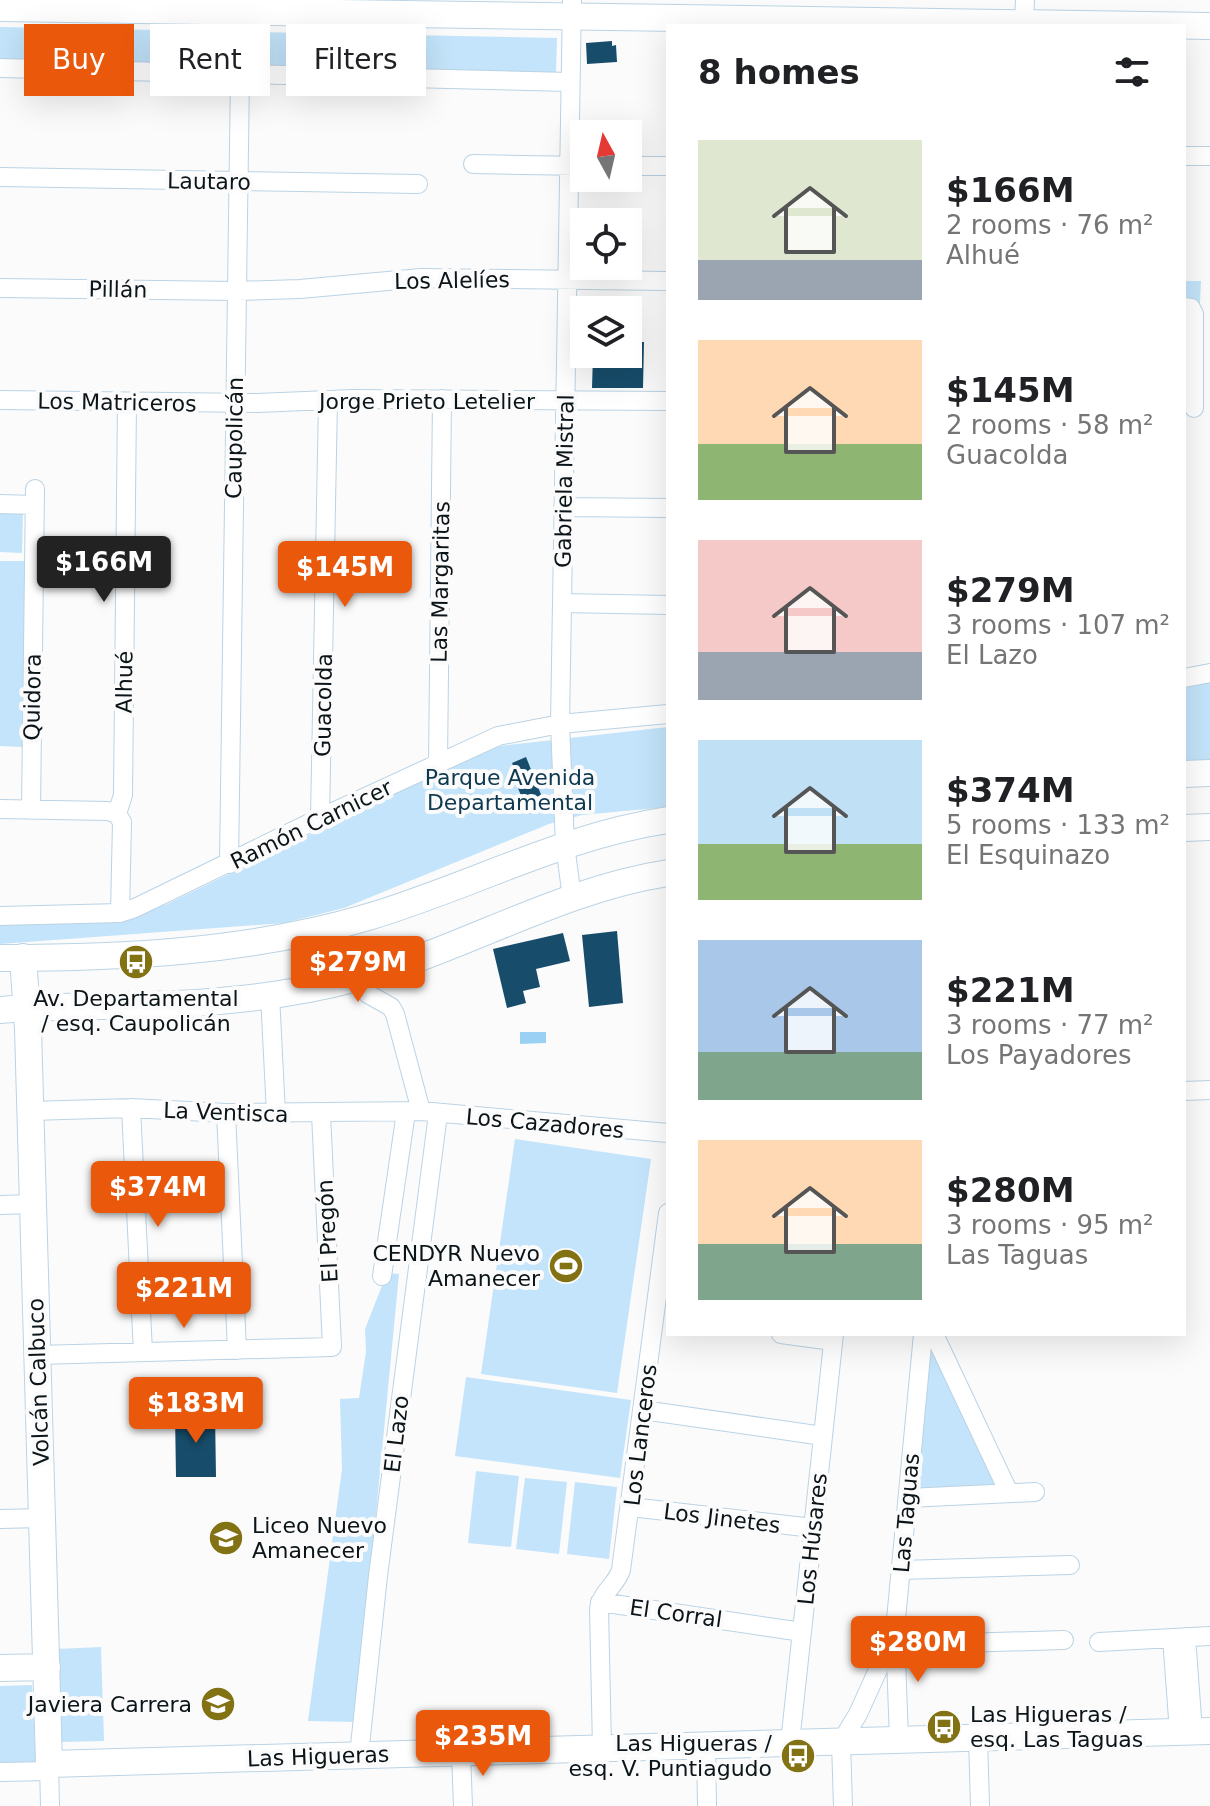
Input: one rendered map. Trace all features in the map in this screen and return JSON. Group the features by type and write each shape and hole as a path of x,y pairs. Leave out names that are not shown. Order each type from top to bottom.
{"street":[{"path":"0,8 572,8 1161,24"},
{"name":"Gabriela Mistral","path":"572,8 570,82 573,120"},
{"path":"1186,25 1210,26"},
{"path":"0,68 150,72"},
{"path":"270,75 570,82"},
{"name":"Caupolicán","path":"229,864 240,96"},
{"path":"1186,156 1210,156"},
{"path":"473,164 570,166"},
{"path":"642,166 666,166"},
{"name":"Lautaro","path":"0,177 418,184"},
{"name":"Gabriela Mistral","path":"572,898 565,845 560,724 567,280 574,192"},
{"name":"Los Alelíes","path":"236,291 300,289 421,278 666,281"},
{"name":"Pillán","path":"0,288 236,291"},
{"path":"1186,307 1191,308 1194,314 1196,408"},
{"name":"Jorge Prieto Letelier","path":"235,403 442,399 666,401"},
{"name":"Las Margaritas","path":"438,764 442,399"},
{"name":"Los Matriceros","path":"0,400 235,403"},
{"name":"Guacolda","path":"320,818 328,400"},
{"name":"Alhué","path":"120,913 122,822 117,814 123,801 127,402"},
{"name":"Quidora","path":"0,504 34,497 31,810"},
{"path":"563,507 666,508"},
{"path":"562,603 666,605"},
{"path":"1186,678 1210,673"},
{"name":"Ramón Carnicer","path":"0,916 120,913 498,736 560,724 666,714"},
{"path":"1186,774 1210,773"},
{"path":"0,809 108,811 117,814"},
{"path":"12,958 193,950 299,935 407,905 565,845 632,825 666,820"},
{"path":"1186,828 1210,827"},
{"path":"0,1010 177,1004 270,995 358,978 398,966 572,898 666,874"},
{"name":"Volcán Calbuco","path":"12,958 27,1009 50,1806"},
{"name":"El Lazo","path":"358,978 368,994 391,1007 395,1014 422,1112 359,1755"},
{"path":"270,995 276,1114"},
{"path":"1186,1091 1210,1090"},
{"path":"131,1108 143,1352"},
{"name":"La Ventisca","path":"31,1111 131,1108 276,1114 422,1112"},
{"path":"382,1276 422,1112"},
{"name":"Los Cazadores","path":"422,1112 666,1133"},
{"path":"38,1355 237,1350 226,1113"},
{"name":"El Pregón","path":"237,1350 332,1347 321,1114"},
{"path":"0,1205 33,1204"},
{"name":"Los Lanceros","path":"600,1602 621,1570 643,1410 661,1318 666,1237"},
{"path":"808,1336 834,1338"},
{"name":"Las Taguas","path":"899,1740 895,1638 923,1336"},
{"path":"935,1336 1009,1493"},
{"name":"Los Húsares","path":"790,1743 834,1338"},
{"path":"643,1410 823,1436"},
{"path":"908,1498 1035,1492"},
{"name":"Los Jinetes","path":"631,1507 813,1528"},
{"path":"0,1519 42,1518"},
{"path":"901,1570 1070,1565"},
{"name":"El Corral","path":"602,1748 600,1602 802,1632"},
{"path":"1099,1642 1210,1636"},
{"path":"843,1806 841,1742 895,1638 1064,1640"},
{"path":"1179,1638 1194,1731"},
{"path":"0,1668 47,1667"},
{"name":"Las Higueras","path":"49,1767 1194,1731"},
{"path":"978,1738 980,1806"},
{"path":"706,1745 707,1806"},
{"path":"461,1752 463,1806"},
{"path":"0,1772 49,1767"}],"green space":[{"path":"0,27 24,27 24,62 0,61"},
{"path":"134,30 150,30 150,65 134,64"},
{"path":"270,32 286,33 286,68 270,67"},
{"path":"426,35 557,38 556,74 426,71"},
{"path":"1186,281 1201,281 1200,303 1186,303"},
{"path":"0,510 23,510 22,553 0,552"},
{"path":"0,561 26,561 22,747 0,746"},
{"path":"1210,683 1210,766 1186,767 1186,685"},
{"name":"Parque Avenida Departamental","path":"666,727 666,807 582,815 549,824 344,908 284,923 0,944 0,922 71,921 165,905 499,746"},
{"name":"CENDYR Nuevo Amanecer","path":"515,1139 651,1159 617,1393 481,1374"},
{"path":"387,1273 399,1274 356,1722 308,1721 342,1469 340,1399 359,1398 366,1352 365,1329"},
{"path":"931,1344 997,1487 915,1490"},
{"path":"466,1377 631,1400 620,1478 455,1456"},
{"path":"476,1471 519,1476 511,1547 468,1543"},
{"path":"525,1478 567,1482 559,1554 516,1549"},
{"path":"575,1482 617,1487 609,1559 567,1554"},
{"path":"101,1647 104,1741 60,1742 56,1649"},
{"path":"32,1685 36,1764 0,1766 0,1686"}],"shaded area":[{"path":"520,1032 546,1032 546,1043 520,1044"}],"building":[{"path":"612,41 612,46 616,45 617,62 587,64 586,43"},
{"path":"644,342 643,388 592,388 593,368 642,368"},
{"path":"526,757 546,807 529,814 517,786 521,785 512,763"},
{"path":"617,931 623,1003 589,1007 582,935"},
{"path":"563,933 570,961 536,969 540,987 523,991 526,1003 507,1008 493,949"},
{"path":"215,1413 216,1477 176,1477 175,1414"}],"place":[{"name":"Av. Departamental / esq. Caupolicán","path":"136,962"},
{"name":"CENDYR Nuevo Amanecer","path":"566,1266"},
{"name":"Liceo Nuevo Amanecer","path":"226,1538"},
{"name":"Javiera Carrera","path":"218,1704"},
{"name":"Las Higueras / esq. Las Taguas","path":"944,1727"},
{"name":"Las Higueras / esq. V. Puntiagudo","path":"798,1756"}]}
